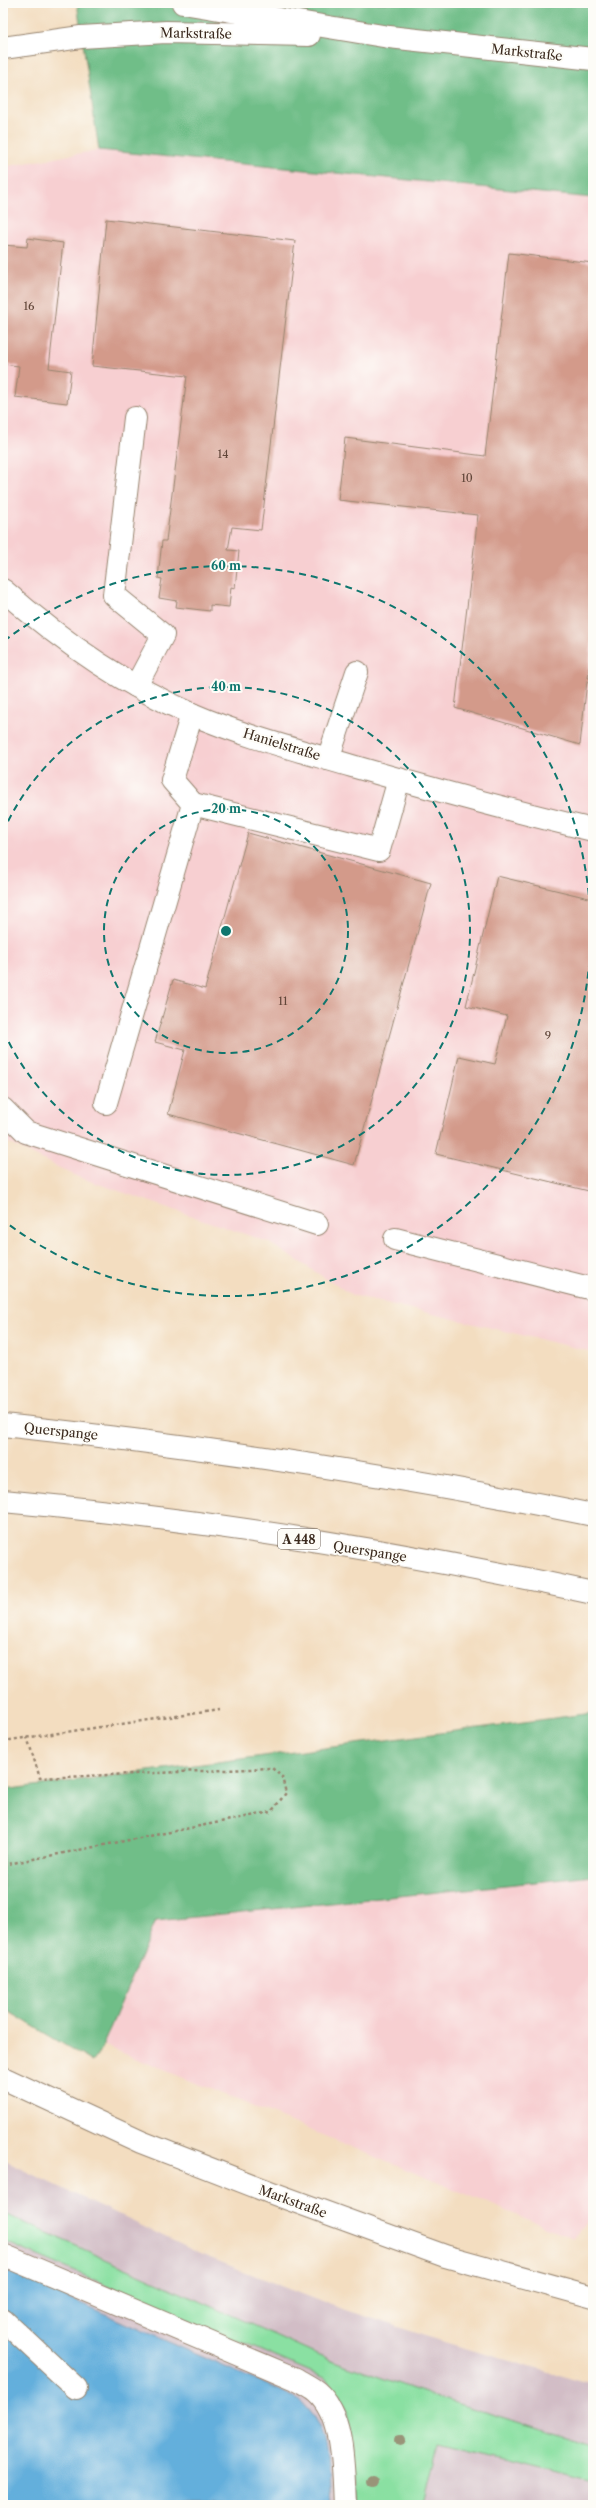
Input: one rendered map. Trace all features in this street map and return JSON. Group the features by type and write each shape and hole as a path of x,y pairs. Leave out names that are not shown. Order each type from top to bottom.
{"main road":[{"name":"Markstraße","path":"183,3 389,37 593,59"},
{"name":"Markstraße","path":"3,48 81,37 166,32 389,37"},
{"path":"135,418 114,595 163,634 136,686"},
{"name":"Hanielstraße","path":"3,590 79,652 136,686 192,714 256,737 328,759 593,830"},
{"path":"328,759 357,672"},
{"path":"192,714 172,780 193,804 379,850 399,779"},
{"path":"106,1103 193,804"},
{"path":"3,1109 26,1132 317,1224"},
{"path":"395,1239 593,1289"},
{"name":"Querspange","path":"3,1425 217,1450 404,1479 593,1514"},
{"name":"Querspange","path":"3,1501 121,1514 322,1543 487,1570 593,1593"},
{"name":"Markstraße","path":"3,2078 141,2142 279,2196 445,2256 593,2297"},
{"path":"3,2256 296,2379 317,2392 326,2404 339,2432 345,2505"},
{"path":"3,2320 76,2388"}],"path":[{"path":"3,1741 219,1710"},
{"path":"3,1865 271,1812 286,1793 282,1777 272,1768 40,1778 27,1737"}],"shaded area":[{"path":"99,150 593,198 593,1352 352,1295 268,1242 78,1177 3,1140 3,167"},
{"path":"593,1876 593,2214 573,2238 103,2045 155,1921"},
{"path":"3,2160 205,2256 325,2303 444,2342 593,2385 593,2505 3,2505"}],"green space":[{"path":"77,3 593,3 593,198 99,150"},
{"path":"593,1713 593,1876 156,1921 103,2045 93,2062 3,2008 3,1790"},
{"path":"3,2213 328,2359 442,2399 593,2445 593,2483 438,2445 424,2505 357,2505 348,2411 339,2394 325,2378 3,2241"}],"water":[{"path":"3,2269 298,2399 309,2410 317,2422 326,2447 330,2505 3,2505"}],"building":[{"path":"106,219 295,241 261,530 232,527 228,550 239,551 235,588 231,587 229,607 210,605 210,611 176,607 177,601 159,598 162,579 158,578 162,541 166,541 187,376 92,366"},
{"path":"28,238 63,243 49,368 71,371 67,403 15,397 19,366 3,364 3,245 27,247"},
{"path":"509,253 593,263 593,630 588,678 593,678 593,682 587,681 580,745 455,708 478,515 338,500 345,438 485,456"},
{"path":"248,833 431,883 354,1165 168,1114 185,1050 155,1042 173,980 205,989"},
{"path":"497,876 593,899 593,1192 436,1154 459,1056 495,1064 507,1016 466,1006"}]}
